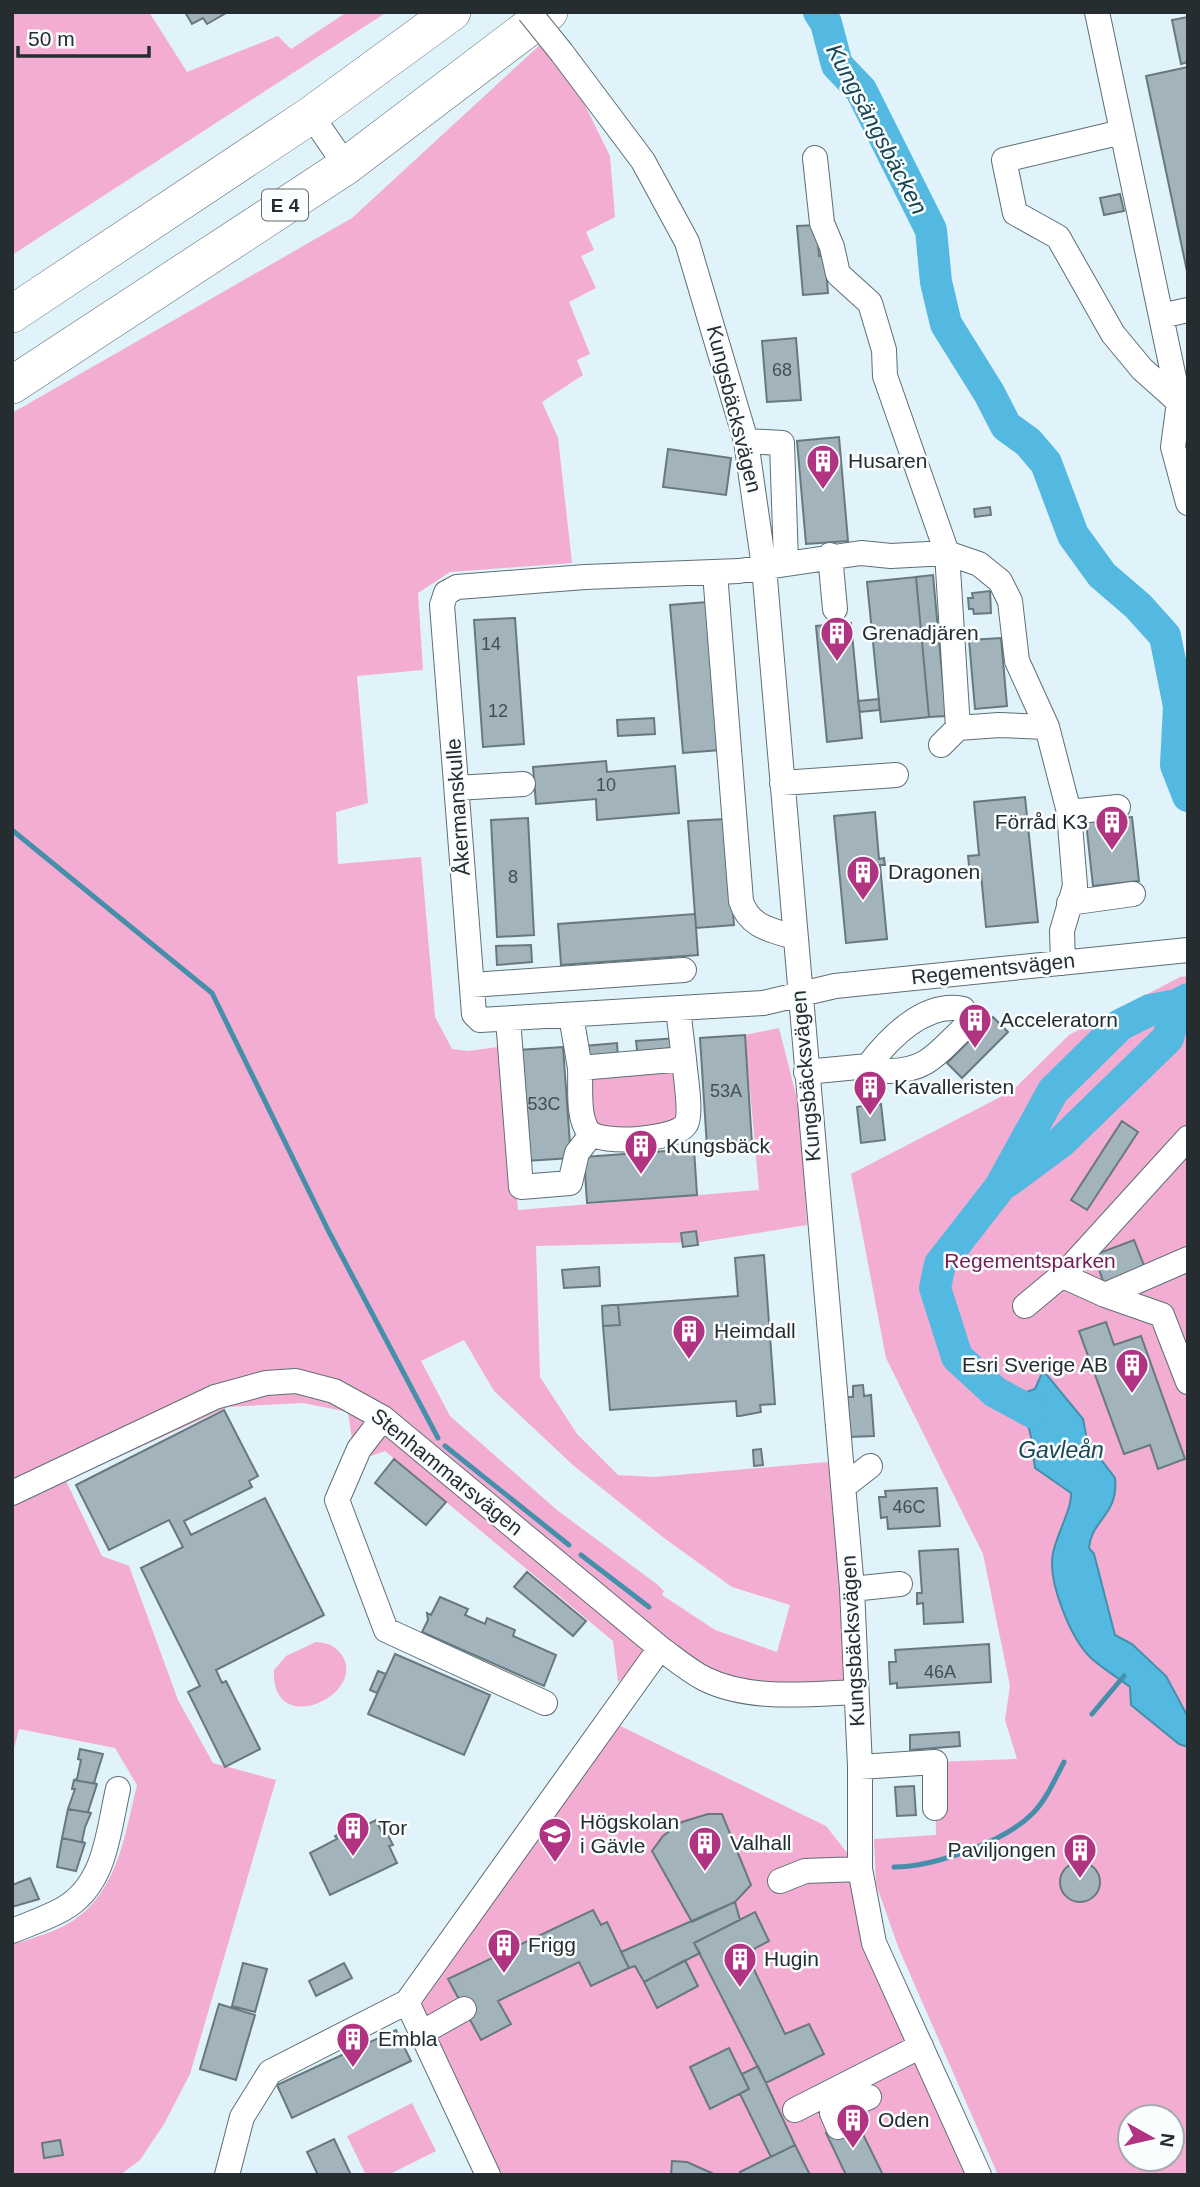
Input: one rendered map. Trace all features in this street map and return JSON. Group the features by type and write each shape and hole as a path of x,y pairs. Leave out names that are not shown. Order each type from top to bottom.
{"highway":[{"path":"12,314 311,115 452,12"},
{"name":"E 4","path":"12,385 346,166 549,12"}],"street":[{"name":"Kungsbäcksvägen","path":"529,12 643,161 687,242 746,441 775,564 782,783 798,995 852,1589 860,1767 860,1869 874,1943 979,2175"},
{"path":"1097,12 1161,316 1183,401 1173,447 1188,503"},
{"path":"311,115 346,166"},
{"path":"1122,132 1004,160 1016,213 1058,237 1113,334 1142,369 1183,401"},
{"path":"815,158 822,223 832,247 838,274 870,303 884,350 885,376 947,553 950,736 999,725 1046,727"},
{"path":"1161,316 1188,310"},
{"path":"746,441 782,443 775,564"},
{"path":"947,553 979,564 1000,581 1010,601 1017,661 1046,727 1069,812 1075,886 1062,931 1063,962"},
{"name":"Åkermanskulle","path":"798,995 763,1003 571,1016 480,1020 474,1014 442,605 446,593 457,587 498,583 715,573 830,555 947,553"},
{"path":"830,555 835,609"},
{"path":"715,573 741,901 745,914 754,923 794,937"},
{"path":"782,783 896,775"},
{"path":"457,788 523,784"},
{"path":"1069,812 1118,807"},
{"path":"1069,902 1133,894"},
{"name":"Regementsvägen","path":"798,995 835,986 1188,950"},
{"path":"472,985 684,970"},
{"path":"571,1016 580,1068 584,1125 592,1135 604,1140 670,1135 681,1131 688,1121 678,1009"},
{"path":"508,1019 521,1187 570,1183 577,1153 592,1135"},
{"path":"580,1068 684,1059"},
{"path":"806,1072 868,1066"},
{"path":"1025,1306 1061,1275 1188,1138"},
{"path":"1105,1295 1185,1262"},
{"path":"1061,1275 1105,1295 1162,1315 1188,1382"},
{"name":"Stenhammarsvägen","path":"12,1493 215,1397 266,1383 296,1381 334,1391 383,1418 660,1648 706,1679 754,1692 796,1695 856,1692"},
{"path":"383,1418 359,1449 337,1500 386,1630 545,1703"},
{"path":"843,1487 870,1465"},
{"path":"852,1589 900,1584"},
{"path":"227,2175 242,2117 270,2071 407,2002 660,1648"},
{"path":"860,1767 935,1762 935,1808"},
{"path":"12,1931 62,1910 90,1886 100,1870 118,1789"},
{"path":"780,1881 804,1871 860,1869"},
{"path":"407,2002 488,2175"},
{"path":"423,2032 464,2009"},
{"path":"795,2110 921,2046"},
{"path":"838,2127 832,2113 869,2097"}],"green space":[{"path":"12,12 149,12 187,72 278,36 291,49 347,12 387,12 12,255"},
{"path":"543,42 574,83 610,156 615,217 586,232 594,250 581,256 596,288 569,302 590,354 577,360 583,375 542,402 558,438 572,563 450,572 418,593 423,670 357,676 368,803 336,812 338,864 421,857 435,1017 452,1049 468,1051 505,1046 518,1210 759,1190 745,1035 779,1028 800,1111 807,1225 701,1242 536,1246 540,1377 577,1434 618,1475 654,1477 827,1462 843,1487 856,1692 754,1692 660,1648 618,1682 613,1641 385,1451 368,1457 352,1439 348,1412 303,1403 228,1407 66,1481 102,1556 129,1566 178,1700 213,1763 276,1780 190,2074 164,2124 140,2160 120,2175 12,2175 12,1945 64,1926 96,1900 116,1865 137,1785 115,1748 19,1729 12,1756 12,413 352,218","holes":["464,1340 494,1391 574,1466 664,1538 732,1587 790,1605 777,1652 715,1630 662,1595 664,1591 658,1585 557,1510 450,1416 421,1361"]},
{"name":"Regementsparken","path":"1188,976 1188,2175 998,2175 899,1949 876,1884 874,1839 936,1835 935,1762 1017,1759 1005,1720 1010,1686 983,1554 886,1358 851,1174 1012,1091 1069,1035 1180,977"},
{"path":"672,1066 683,1106 669,1130 596,1131 588,1076"},
{"path":"316,1642 332,1646 343,1657 346,1672 341,1685 330,1696 316,1704 300,1706 287,1703 277,1691 274,1670 286,1656"},
{"path":"608,1720 826,1826 860,1869 874,1943 980,2175 487,2175 407,2002"},
{"path":"412,2103 436,2151 388,2175 366,2175 347,2136"}],"water":[{"name":"Gavleån","path":"1042,1373 1047,1375 1083,1419 1086,1435 1115,1478 1113,1501 1094,1530 1089,1548 1094,1554 1115,1635 1132,1644 1166,1676 1188,1717 1188,1747 1179,1744 1131,1705 1130,1687 1100,1666 1083,1649 1062,1609 1052,1565 1055,1545 1071,1493 1035,1468 1030,1431 1022,1418 986,1402 999,1386 1026,1392 1035,1389"}],"building":[{"path":"185,12 226,13 207,24 203,18 192,24"},
{"path":"1188,17 1188,62 1181,64 1172,20"},
{"path":"1188,67 1188,276 1146,76"},
{"path":"1120,194 1124,211 1104,215 1100,198"},
{"path":"817,225 819,256 825,256 828,293 803,295 797,226"},
{"path":"796,338 801,400 767,402 762,341"},
{"name":"Husaren","path":"839,437 848,541 806,544 797,441"},
{"path":"668,449 731,458 726,495 663,487"},
{"path":"990,507 991,515 975,517 974,509"},
{"path":"933,575 946,716 929,717 916,577"},
{"path":"916,577 929,717 881,722 867,582"},
{"path":"990,591 991,613 974,614 973,609 969,609 968,598 973,598 972,593"},
{"path":"707,602 720,750 683,753 670,605"},
{"path":"515,618 524,744 483,747 474,620"},
{"name":"Grenadjären","path":"851,623 862,738 827,742 816,626"},
{"path":"1001,638 1007,706 975,709 969,640"},
{"path":"879,699 879,710 860,712 858,701"},
{"path":"654,718 655,734 618,736 617,720"},
{"path":"606,761 607,772 675,766 679,813 597,820 596,799 536,804 533,767"},
{"path":"1025,797 1038,922 986,927 981,874 970,875 968,856 979,855 974,802"},
{"name":"Dragonen","path":"875,812 879,859 884,858 885,865 880,865 887,939 846,943 834,816"},
{"name":"Förråd K3","path":"1132,817 1139,881 1093,886 1086,822"},
{"path":"528,818 534,935 497,937 491,820"},
{"path":"726,819 734,925 696,928 688,821"},
{"path":"695,914 698,955 561,965 558,924"},
{"path":"531,945 532,962 497,965 496,946"},
{"name":"Acceleratorn","path":"993,1017 1008,1032 962,1078 947,1063"},
{"name":"Kungsbäck","path":"745,1035 752,1144 707,1147 700,1038"},
{"path":"677,1038 678,1054 638,1058 636,1041"},
{"path":"617,1043 618,1059 585,1062 584,1046"},
{"path":"563,1047 571,1158 526,1161 518,1050"},
{"name":"Kavalleristen","path":"875,1101 876,1105 881,1104 885,1140 861,1143 857,1107 862,1106 862,1103"},
{"path":"1122,1121 1138,1132 1087,1210 1071,1200"},
{"name":"Kungsbäck","path":"694,1149 697,1195 587,1203 584,1157"},
{"path":"696,1231 698,1245 683,1247 681,1233"},
{"path":"1134,1240 1145,1268 1104,1284 1094,1255"},
{"name":"Heimdall","path":"764,1255 775,1404 760,1405 761,1412 740,1416 737,1416 736,1401 610,1410 603,1326 620,1325 618,1305 738,1296 735,1258"},
{"path":"599,1267 600,1286 564,1288 562,1270"},
{"path":"618,1305 620,1325 603,1326 602,1306"},
{"name":"Esri Sverige AB","path":"1106,1322 1114,1345 1141,1336 1185,1459 1158,1469 1150,1445 1124,1454 1079,1331"},
{"path":"863,1385 864,1396 871,1395 874,1436 849,1437 847,1397 853,1397 853,1386"},
{"path":"224,1410 258,1476 249,1481 252,1487 184,1521 191,1535 265,1498 324,1615 216,1670 222,1683 226,1681 260,1749 225,1767 188,1692 200,1686 141,1568 183,1547 169,1520 109,1550 76,1485"},
{"path":"761,1449 763,1465 754,1466 753,1450"},
{"path":"394,1459 446,1502 426,1525 375,1483"},
{"path":"937,1488 940,1526 888,1529 887,1517 881,1518 879,1497 886,1497 885,1491"},
{"path":"958,1549 963,1622 924,1624 923,1603 917,1604 917,1593 922,1593 919,1551"},
{"path":"527,1572 586,1621 573,1636 514,1587"},
{"path":"440,1597 468,1609 465,1615 485,1624 487,1618 515,1630 513,1636 556,1655 544,1686 422,1632 428,1620 427,1613 431,1615"},
{"path":"989,1644 991,1682 897,1688 897,1683 890,1684 889,1662 896,1662 895,1650"},
{"path":"395,1654 490,1695 464,1755 368,1714"},
{"path":"378,1671 386,1674 377,1693 370,1690"},
{"path":"959,1732 960,1746 910,1750 910,1735"},
{"path":"80,1749 103,1754 94,1783 97,1784 74,1780 77,1779 81,1760 78,1759"},
{"path":"74,1780 97,1784 88,1812 91,1813 68,1809 75,1789 72,1789"},
{"path":"914,1786 916,1815 897,1816 895,1787"},
{"path":"68,1809 91,1813 82,1841 85,1843 62,1838"},
{"name":"Valhall","path":"708,1814 722,1814 751,1885 735,1902 692,1922 652,1851 663,1836 682,1822"},
{"name":"Tor","path":"376,1820 384,1837 388,1835 393,1845 389,1846 397,1863 330,1895 310,1853 337,1839 335,1836 348,1829 350,1833"},
{"path":"62,1838 85,1843 76,1871 57,1867"},
{"name":"Paviljongen","path":"1080,1862 1088,1863 1094,1868 1099,1874 1099,1890 1094,1896 1088,1901 1080,1902 1072,1901 1066,1896 1061,1890 1060,1882 1061,1874 1066,1868 1072,1863"},
{"path":"30,1878 39,1899 12,1907 12,1885"},
{"path":"735,1902 740,1920 694,1943 700,1953 644,1982 635,1966 629,1968 621,1952"},
{"name":"Frigg","path":"593,1910 601,1925 607,1922 629,1968 591,1986 579,1962 498,2001 511,2024 481,2040 448,1979"},
{"name":"Hugin","path":"755,1912 769,1941 746,1953 785,2034 809,2024 824,2054 766,2083 694,1943"},
{"path":"685,1960 698,1986 657,2008 644,1982"},
{"path":"243,1963 267,1969 255,2012 232,2006"},
{"path":"344,1963 352,1978 316,1996 309,1981"},
{"path":"219,2004 255,2015 236,2080 200,2069"},
{"name":"Embla","path":"396,2030 411,2061 292,2118 277,2085"},
{"path":"729,2048 749,2089 710,2109 690,2067"},
{"path":"758,2066 795,2145 771,2157 740,2094 749,2089 742,2074"},
{"name":"Oden","path":"855,2118 883,2175 846,2175 826,2133"},
{"path":"334,2139 351,2175 318,2175 307,2152"},
{"path":"60,2140 63,2155 44,2158 42,2143"},
{"path":"795,2145 810,2175 742,2175 740,2172"},
{"path":"672,2161 687,2162 716,2175 671,2175"}],"waterway":[{"name":"Kungsängsbäcken","path":"819,12 826,23 837,65 861,90 931,230 936,282 946,324 1006,426 1028,442 1046,463 1073,535 1102,575 1138,606 1165,636 1179,706 1176,765 1188,796"},
{"path":"12,830 212,993 328,1230 438,1438"},
{"name":"Kungsängsbäcken","path":"1032,1412 995,1392 957,1357 935,1288 940,1264 1000,1187 1053,1091 1120,1025 1150,1010 1177,1005 1188,999"},
{"name":"Kungsängsbäcken","path":"1007,1182 1061,1142 1168,1038 1177,1005"},
{"path":"445,1446 569,1545"},
{"path":"581,1555 649,1607"},
{"path":"1092,1714 1124,1676"},
{"path":"894,1867 948,1858 1005,1834 1038,1808 1064,1762"}],"place":[{"name":"Husaren","path":"823,491"},
{"name":"Grenadjären","path":"837,663"},
{"name":"Förråd K3","path":"1112,852"},
{"name":"Dragonen","path":"863,902"},
{"name":"Acceleratorn","path":"975,1050"},
{"name":"Kavalleristen","path":"870,1117"},
{"name":"Kungsbäck","path":"641,1176"},
{"name":"Heimdall","path":"689,1361"},
{"name":"Esri Sverige AB","path":"1132,1395"},
{"name":"Tor","path":"353,1858"},
{"name":"Högskolan i Gävle","path":"555,1864"},
{"name":"Valhall","path":"705,1873"},
{"name":"Paviljongen","path":"1080,1880"},
{"name":"Frigg","path":"504,1975"},
{"name":"Hugin","path":"740,1989"},
{"name":"Embla","path":"353,2069"},
{"name":"Oden","path":"853,2150"}]}
